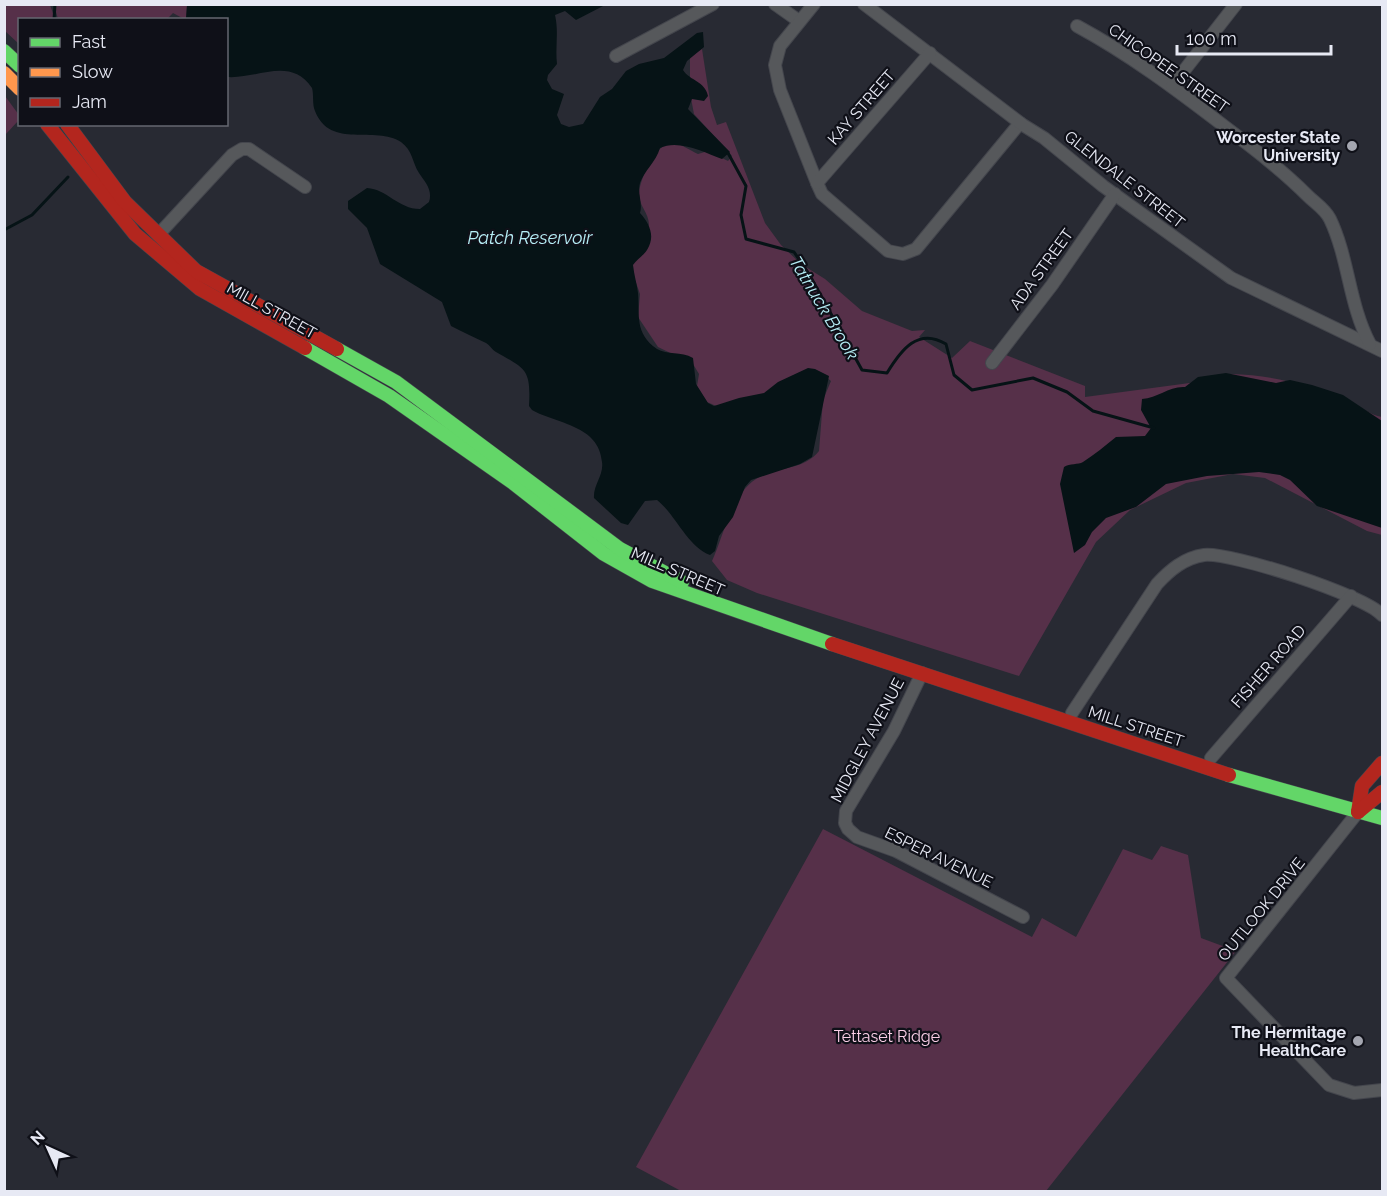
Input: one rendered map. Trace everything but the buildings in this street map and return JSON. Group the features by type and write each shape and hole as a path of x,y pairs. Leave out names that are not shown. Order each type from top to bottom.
{"main road":[{"path":"4,51 18,64"},
{"path":"4,73 18,87"},
{"name":"MILL STREET","path":"49,126 135,234 183,276 232,308 389,396 569,519 677,580 1072,713 1361,806 1383,818"},
{"name":"MILL STREET","path":"68,126 125,202 184,262 214,283 396,382 569,519 604,554 671,589 1261,785 1361,806 1383,807"},
{"path":"1361,806 1364,783 1383,763"},
{"path":"1361,806 1383,792"}],"street":[{"path":"616,56 713,4"},
{"path":"775,4 798,21"},
{"path":"814,4 780,46 775,65 780,90 822,194 888,251 903,254 916,249 1020,123"},
{"name":"GLENDALE STREET","path":"864,4 1020,123 1044,138 1114,194 1232,278 1383,351"},
{"path":"1172,86 1236,4"},
{"name":"CHICOPEE STREET","path":"1077,26 1172,86 1291,178 1329,216 1359,324 1370,344"},
{"name":"KAY STREET","path":"817,183 930,54"},
{"path":"158,235 232,154 242,148 249,149 305,187"},
{"name":"ADA STREET","path":"992,363 1052,285 1114,194"},
{"path":"1072,713 1157,584 1173,568 1186,560 1210,555 1237,558 1370,604 1383,615"},
{"name":"FISHER ROAD","path":"1211,758 1351,597"},
{"name":"MIDGLEY AVENUE","path":"845,823 846,811 894,731 922,673"},
{"name":"OUTLOOK DRIVE","path":"1361,806 1352,823 1226,978 1329,1085 1353,1093 1383,1090"},
{"name":"ESPER AVENUE","path":"845,823 857,837 896,852 1023,917"}],"green space":[{"path":"5,4 50,5 55,18 18,18 18,43 5,31"},
{"path":"54,5 187,5 186,18 173,13 168,18 58,18"},
{"path":"702,49 711,107 717,125 726,122 765,223 781,245 801,264 825,279 862,311 912,331 925,330 919,337 952,358 970,341 1085,386 1085,397 1227,378 1230,374 1262,376 1290,382 1352,404 1382,417 1382,535 1367,531 1265,478 1233,474 1186,483 1130,510 1096,542 1019,676 757,593 727,580 712,561 734,505 747,486 756,479 805,462 819,451 823,400 831,381 813,371 804,371 765,393 721,408 707,402 697,386 699,374 693,364 658,347 638,317 640,294 632,263 649,225 639,194 642,180 650,163 661,148 673,143 698,154 708,151 728,161 732,156 694,114 690,93 690,57"},
{"path":"5,96 18,114 18,121 5,135"},
{"name":"Tettaset Ridge","path":"823,829 1032,937 1042,918 1076,937 1123,849 1152,860 1161,846 1188,855 1201,938 1236,951 1046,1191 681,1191 636,1167"}],"water":[{"name":"Patch Reservoir","path":"187,5 605,5 576,20 565,11 555,15 557,64 548,75 547,80 552,89 564,94 557,115 561,124 569,127 583,124 600,97 612,89 626,71 639,64 664,58 697,33 703,32 704,47 687,61 683,70 704,87 708,96 704,101 692,99 688,109 730,152 722,159 683,146 660,148 642,179 639,187 640,213 649,225 651,240 647,250 633,265 641,330 657,349 693,358 696,384 708,403 714,406 764,393 778,382 808,368 829,376 812,457 800,464 751,480 745,487 733,517 719,536 715,551 710,555 688,538 657,500 645,501 628,525 621,523 594,498 602,462 593,440 575,427 532,410 529,406 529,384 520,367 486,343 451,326 442,302 380,264 367,228 348,209 348,201 367,188 381,192 412,208 420,209 429,202 428,186 405,145 391,137 354,135 331,130 322,123 315,111 312,88 303,78 294,73 273,71 228,77 228,18 186,18"},
{"path":"1226,373 1276,383 1290,380 1312,385 1343,395 1382,421 1382,528 1317,506 1290,480 1280,475 1259,472 1207,476 1166,484 1136,507 1106,518 1092,532 1085,545 1074,553 1060,484 1064,467 1083,462 1116,437 1145,436 1151,428 1141,410 1142,399 1174,388 1185,387 1198,377"}],"waterway":[{"path":"54,18 55,4"},
{"name":"Tatnuck Brook","path":"728,153 746,186 741,215 746,239 794,252 809,274 862,370 887,373 898,356 911,343 927,338 936,339 946,344 954,375 972,390 1033,378 1067,392 1093,411 1154,428"},
{"path":"4,230 32,215 68,177"}],"traffic: fast":[{"path":"4,51 18,64"},
{"path":"305,348 389,396 512,482 604,554 652,581 832,644"},
{"path":"337,349 396,382 620,549 682,582"},
{"path":"1229,775 1382,818"}],"traffic: slow":[{"path":"4,73 18,87"}],"traffic: jam":[{"path":"49,126 135,234 200,289 305,348"},
{"path":"68,126 125,202 196,271 337,349"},
{"path":"832,644 1229,775"},
{"path":"1358,812 1362,786 1382,763"},
{"path":"1358,812 1382,792"}],"place":[{"name":"Worcester State University","path":"1352,146"},
{"name":"The Hermitage HealthCare","path":"1358,1041"}]}
